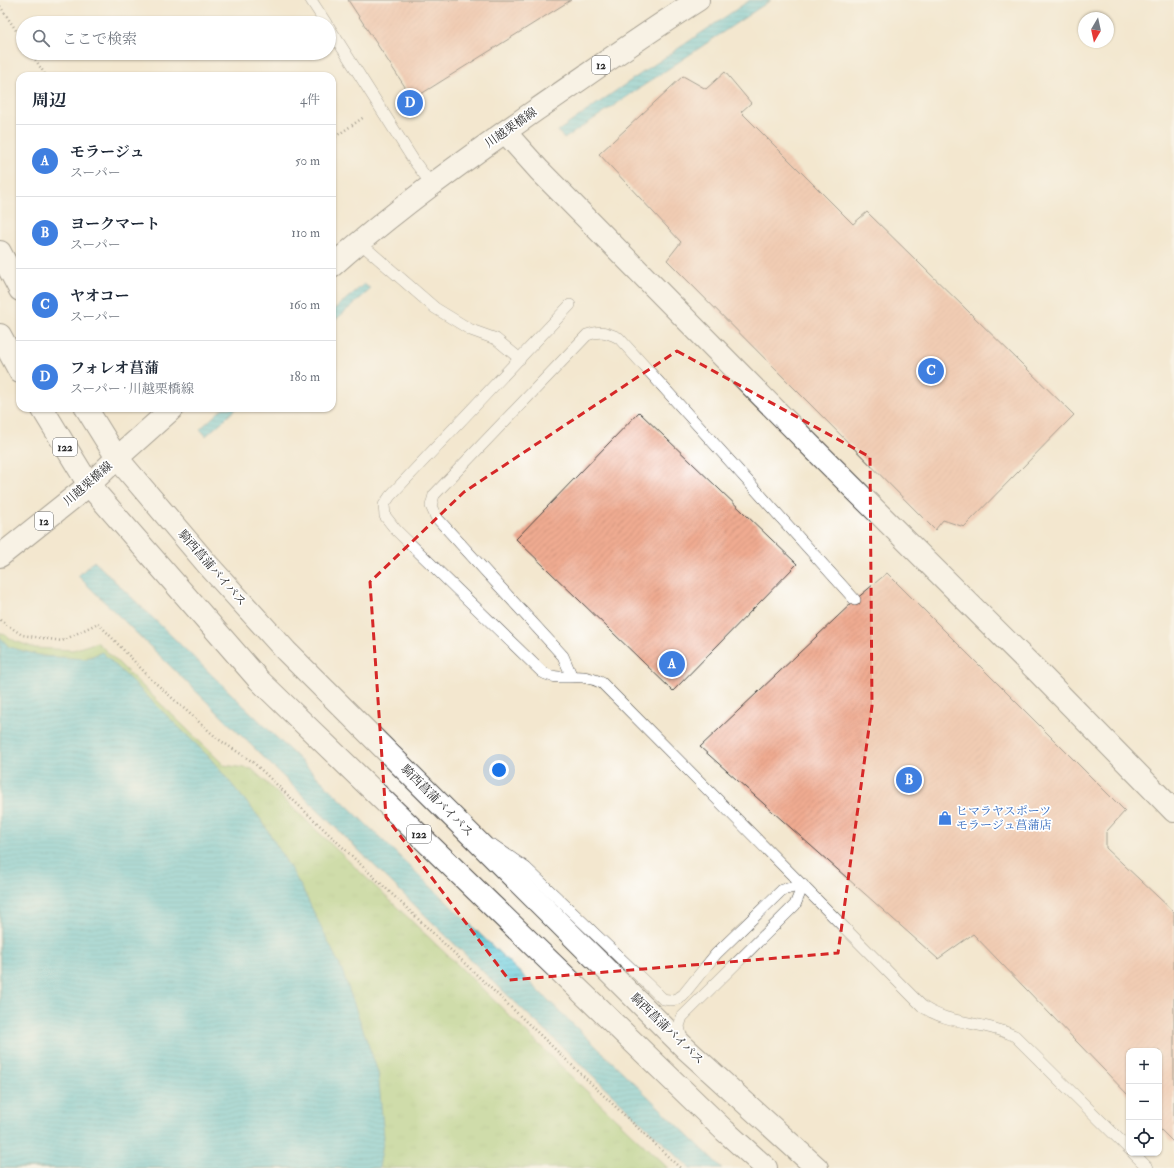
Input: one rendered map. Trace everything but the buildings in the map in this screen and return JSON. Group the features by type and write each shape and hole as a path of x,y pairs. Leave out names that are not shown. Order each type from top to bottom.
{"main road":[{"name":"川越栗橋線","path":"336,262 359,242 432,185 505,132 698,0"},
{"path":"505,132 539,170 792,427 1032,665 1174,811"},
{"path":"0,252 16,282"},
{"path":"0,335 16,365"},
{"name":"122","path":"44,412 89,485 260,680 725,1131 766,1168"},
{"name":"騎西菖蒲バイパス","path":"88,412 117,458 208,564 286,651 685,1048 817,1168"},
{"name":"川越栗橋線","path":"0,556 89,485 169,412"}],"lane":[{"path":"311,0 321,16"},
{"path":"336,38 416,165 432,185"},
{"path":"359,242 435,308 471,330 496,339 520,359"},
{"path":"570,305 390,496 384,505 385,516 396,530 542,672 550,676 592,678 602,683 922,1006 931,1013 945,1018 1002,1030 1015,1036 1126,1146"},
{"path":"572,677 563,656 436,517 431,506 434,496 439,490 587,335 596,332 605,332 619,338 855,600"},
{"path":"453,817 526,868 663,999 671,1001 677,1000 683,995 716,954 782,890 803,885"},
{"path":"685,1048 679,1026 682,1017 795,905 803,885"},
{"path":"1136,1156 1148,1168"}],"path":[{"path":"0,6 16,30"},
{"path":"36,60 43,72"},
{"path":"336,136 364,117"},
{"path":"0,620 22,635 62,641 98,623 151,679 218,739 253,762 680,1168"}],"highlighted area":[{"path":"677,351 870,457 872,706 838,953 509,980 386,817 370,582 464,492"}],"green space":[{"path":"0,632 15,641 35,648 73,650 97,642 224,765 252,769 668,1168 0,1168"}],"water":[{"path":"750,0 771,0 564,139 558,131 627,83"},
{"path":"364,284 371,289 336,320 336,308"},
{"path":"219,412 233,412 206,436 200,429"},
{"path":"94,561 722,1168 690,1168 478,967 78,576"},
{"path":"0,637 9,647 42,656 85,659 102,652 210,758 262,821 302,888 342,970 378,1072 384,1137 379,1168 0,1168"}],"place":[{"name":"フォレオ菖蒲","path":"410,103"},
{"name":"ヤオコー","path":"931,371"},
{"name":"モラージュ","path":"672,664"},
{"name":"ヨークマート","path":"909,780"},
{"name":"ヒマラヤスポーツ モラージュ菖蒲店","path":"945,818"}]}
